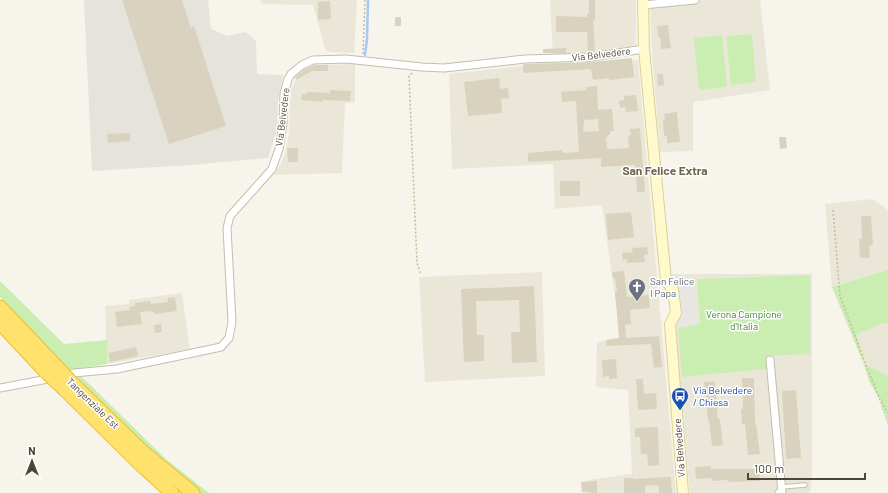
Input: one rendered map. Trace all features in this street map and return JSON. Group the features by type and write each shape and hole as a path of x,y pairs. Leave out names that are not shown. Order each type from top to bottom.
{"highway":[{"name":"Tangenziale Est","path":"0,307 51,370"},
{"name":"Tangenziale Est","path":"0,323 51,370 140,464 172,493"},
{"name":"Tangenziale Est","path":"68,387 193,493"}],"street":[{"path":"643,3 695,0"},
{"name":"Via Belvedere","path":"643,3 644,49 666,281 673,290 676,313 670,324 683,493"},
{"name":"Via Belvedere","path":"0,388 37,382 74,373 117,369 221,347 229,338 232,322 227,228 230,216 272,169 279,149 282,130 284,94 288,79 302,65 313,60 346,59 422,67 460,67 525,59 592,57 644,49"},
{"path":"770,360 780,490"}],"lane":[{"path":"780,490 805,484"}],"path":[{"path":"363,60 365,0"},
{"path":"421,275 417,263 409,76 422,67"},
{"path":"833,210 840,296 866,366 880,400 888,413"}],"shaded area":[{"path":"84,0 208,0 211,29 228,36 246,32 256,41 257,74 283,75 278,100 277,130 268,158 191,165 92,171"},
{"path":"260,0 357,0 354,53 330,52 325,49 313,5 262,4"},
{"path":"550,0 636,0 636,45 594,54 553,56"},
{"path":"650,0 760,0 770,90 693,102 693,151 660,152 652,53"},
{"path":"638,60 676,493 588,493 587,480 632,474 628,390 596,387 597,342 621,339 602,205 555,209 553,164 452,169 449,74 538,64"},
{"path":"355,64 355,103 345,103 342,173 273,175 281,164 286,151 289,131 291,90 295,81 302,73 322,65"},
{"path":"873,199 888,210 888,270 832,287 825,204"},
{"path":"542,272 545,376 425,382 419,277"},
{"path":"669,274 812,274 812,473 810,493 690,493"},
{"path":"693,279 698,325 680,327 675,281"},
{"path":"182,293 190,349 107,364 105,306 129,304 129,300"},
{"path":"884,323 888,323 888,376 864,365 857,333"}],"green space":[{"path":"752,34 756,82 731,85 726,36"},
{"path":"722,35 727,87 699,90 694,38"},
{"path":"888,270 888,323 884,323 857,334 864,364 888,376 888,426 880,400 869,381 864,365 832,287"},
{"name":"Verona Campione d'Italia","path":"810,275 810,354 766,356 766,369 682,377 678,328 700,324 697,279"},
{"path":"0,281 64,344 107,340 107,364 69,370 0,297"},
{"path":"82,377 167,460 209,493 191,493 71,379"}],"building":[{"path":"122,0 182,0 191,28 194,26 226,126 169,144"},
{"path":"589,0 595,0 595,20 593,20 595,51 588,52 587,32 556,32 556,16 587,17 587,14 589,14"},
{"path":"330,1 331,19 318,20 318,2"},
{"path":"395,17 401,17 401,26 395,26"},
{"path":"668,25 671,48 661,49 657,26"},
{"path":"566,48 566,53 543,53 543,49"},
{"path":"632,58 634,77 593,80 591,69 523,73 523,64 592,62"},
{"path":"314,65 328,65 328,71 312,71 296,80 295,77 305,69"},
{"path":"657,74 663,74 664,85 658,86"},
{"path":"499,78 500,89 508,88 509,98 501,99 502,113 468,116 464,82"},
{"path":"597,86 598,110 612,109 614,131 610,131 610,135 606,137 607,149 629,148 628,136 631,135 630,129 640,128 645,192 637,192 635,165 601,167 601,158 528,162 528,153 562,150 563,153 579,152 576,101 562,102 561,92 586,90 586,87","holes":["598,119 599,131 583,132 584,120"]},
{"path":"330,90 351,91 350,101 322,100 322,102 301,100 302,94 307,94 307,92 330,93"},
{"path":"636,95 638,111 626,112 625,107 620,108 619,101 624,100 624,96"},
{"path":"677,112 680,142 667,143 667,136 664,136 664,114"},
{"path":"130,133 130,141 108,143 107,134"},
{"path":"779,137 786,137 787,148 780,149"},
{"path":"287,148 298,148 298,162 288,162"},
{"path":"560,181 580,181 580,196 560,196"},
{"path":"631,212 634,237 608,240 606,214"},
{"path":"861,216 871,216 873,245 869,245 870,258 860,258 859,239 862,239"},
{"path":"647,247 648,254 644,255 645,262 627,263 627,259 623,260 622,253 633,252 632,248"},
{"path":"624,271 627,297 649,295 650,308 630,310 631,324 625,325 626,338 659,336 662,367 654,368 651,344 606,346 606,340 619,338 615,292 617,292 615,278 613,278 612,272"},
{"path":"534,286 537,362 512,363 511,332 520,332 519,300 476,301 477,335 484,335 484,361 464,362 461,289"},
{"path":"175,297 177,311 154,314 153,311 140,312 142,324 117,327 115,312 130,310 129,307 135,306 135,303 150,301 151,304 168,302 168,298"},
{"path":"161,324 162,332 155,333 154,325"},
{"path":"136,347 138,356 110,362 108,353"},
{"path":"616,359 617,378 609,379 609,376 603,377 602,360"},
{"path":"742,378 754,378 755,424 760,454 748,455 745,424 742,424"},
{"path":"636,379 643,379 644,394 656,393 657,409 638,410"},
{"path":"715,381 718,419 720,419 723,445 712,446 704,382"},
{"path":"796,390 801,458 786,459 782,391"},
{"path":"658,427 659,465 648,466 647,454 641,454 640,437 635,437 635,428"},
{"path":"711,466 711,469 759,469 760,481 728,482 728,480 712,481 712,478 696,479 695,467"},
{"path":"671,477 672,493 659,493 659,485 645,486 645,493 624,493 624,478 634,479"},
{"path":"597,481 597,493 582,492 581,482"}],"waterway":[{"path":"365,55 368,0"}],"place":[{"name":"San Felice I Papa","path":"637,302"},
{"name":"Via Belvedere / Chiesa","path":"680,411"}],"district":[{"name":"San Felice Extra","path":"665,171"}]}
